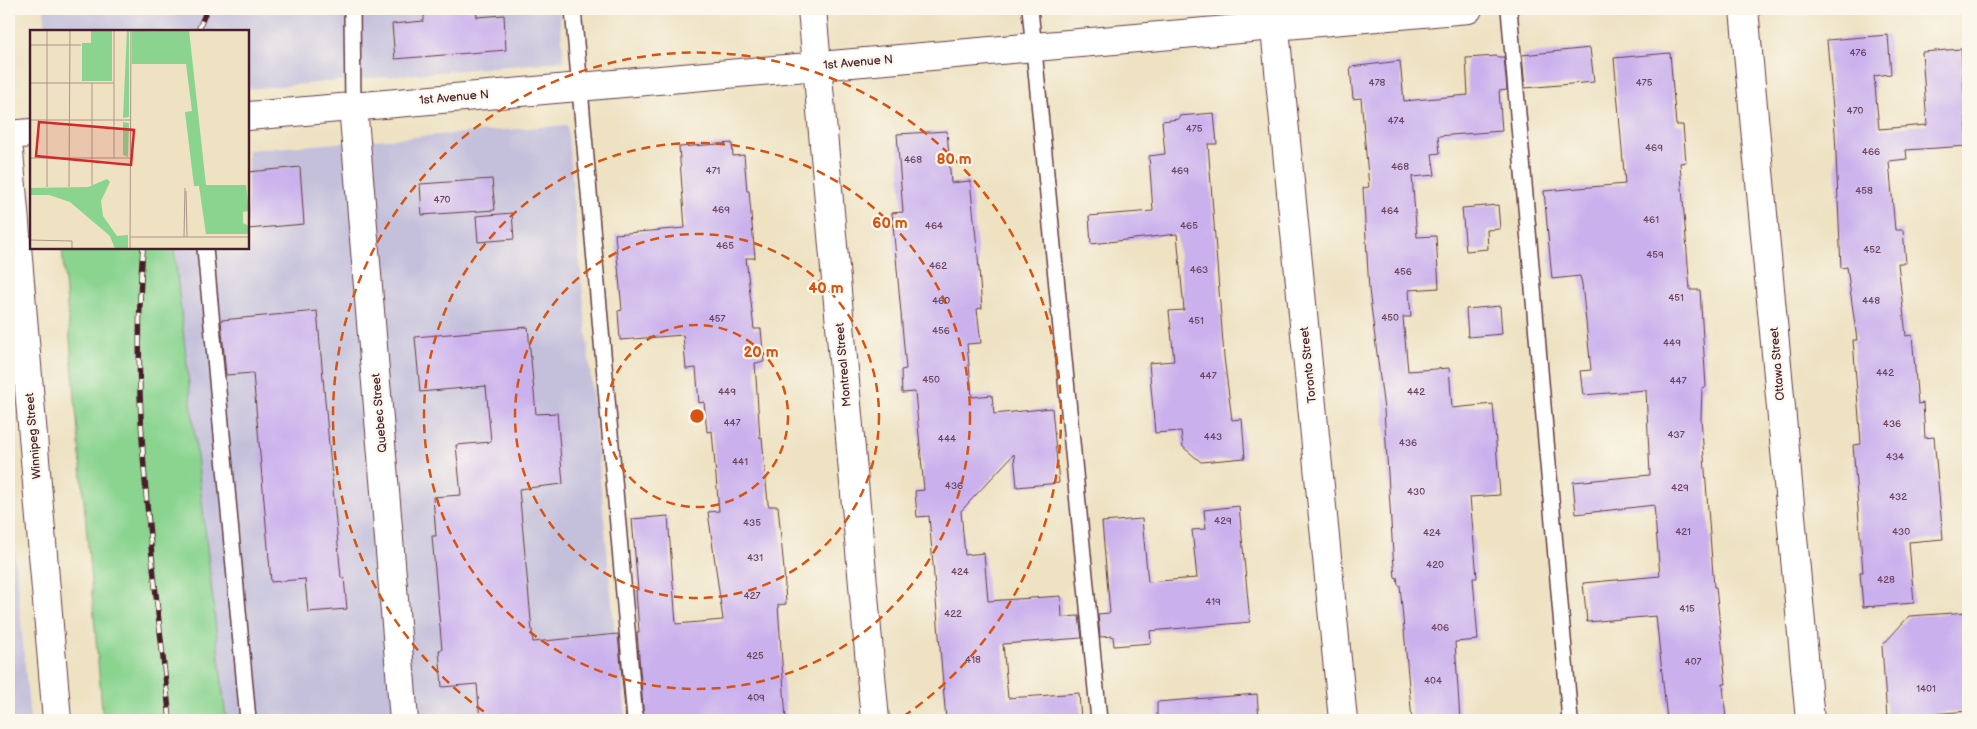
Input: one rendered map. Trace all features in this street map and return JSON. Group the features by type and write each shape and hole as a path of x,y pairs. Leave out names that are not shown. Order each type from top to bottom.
{"street":[{"name":"Montreal Street","path":"812,9 875,720"},
{"name":"1st Avenue N","path":"249,116 1034,47 1274,17 1468,9"},
{"name":"Ottawa Street","path":"1744,9 1810,720"},
{"name":"Toronto Street","path":"1274,17 1343,720"},
{"name":"Quebec Street","path":"353,106 404,720"},
{"path":"9,135 30,133"},
{"name":"Winnipeg Street","path":"9,152 57,720"}],"lane":[{"path":"352,9 353,106"},
{"path":"573,9 635,720"},
{"path":"1030,9 1099,720"},
{"path":"1509,9 1570,720"},
{"path":"205,249 248,720"}],"shaded area":[{"path":"44,9 559,9 564,61 249,89 249,30 46,30"},
{"path":"567,125 623,720 226,720 174,249 249,249 249,150"},
{"path":"9,491 30,720 9,720"}],"green space":[{"path":"62,249 174,249 226,720 103,720"}],"building":[{"path":"424,9 476,9 477,17 504,15 506,50 395,59 392,24 424,21"},
{"path":"1888,35 1891,74 1874,76 1879,129 1927,125 1922,52 1961,49 1968,146 1906,150 1907,159 1889,161 1895,230 1903,230 1906,263 1898,263 1906,336 1912,335 1918,404 1923,403 1925,438 1934,437 1943,539 1909,542 1914,603 1863,607 1860,572 1863,572 1853,445 1861,444 1853,340 1857,340 1847,267 1841,268 1835,132 1827,40"},
{"path":"1590,48 1594,82 1525,88 1522,55"},
{"path":"1670,53 1676,125 1683,125 1686,162 1680,163 1690,290 1700,290 1706,387 1702,388 1701,418 1714,587 1716,587 1726,684 1723,684 1726,720 1667,720 1656,616 1587,622 1583,583 1660,576 1654,505 1576,514 1573,482 1650,475 1646,390 1583,395 1580,371 1591,370 1582,284 1580,276 1552,279 1544,191 1625,184 1614,58"},
{"path":"1504,57 1507,90 1499,91 1502,131 1438,136 1440,153 1432,154 1435,175 1412,177 1417,237 1436,236 1439,288 1409,290 1411,317 1403,317 1408,371 1449,368 1452,408 1493,404 1500,495 1470,497 1477,578 1473,578 1478,640 1455,642 1460,720 1412,720 1400,585 1398,585 1397,577 1395,578 1384,410 1369,290 1363,188 1369,187 1361,98 1353,99 1350,67 1400,61 1404,101 1468,95 1466,58"},
{"path":"1214,113 1217,144 1208,144 1224,357 1232,420 1242,419 1245,458 1201,462 1183,447 1181,431 1155,433 1149,363 1174,361 1169,311 1184,310 1177,234 1091,244 1089,216 1153,211 1149,156 1165,154 1162,121 1179,119 1179,116"},
{"path":"947,131 951,183 970,181 978,257 982,308 977,309 981,343 967,344 972,397 992,395 994,414 1052,408 1059,483 1017,487 1014,454 961,511 965,555 984,553 988,601 1061,596 1062,617 1079,616 1082,638 1003,644 1008,698 1079,693 1081,719 946,720 929,516 917,517 915,491 924,490 915,392 902,393 901,370 906,369 892,213 903,212 897,134"},
{"path":"732,143 733,156 744,155 747,191 749,191 755,258 746,258 754,329 761,329 764,362 755,363 760,438 762,437 768,504 769,506 778,506 784,570 786,604 778,605 786,720 644,720 637,632 639,632 636,590 638,590 632,519 668,516 676,624 723,620 708,512 719,511 712,431 707,432 704,402 699,403 696,368 686,369 683,335 620,340 618,311 622,310 615,234 685,228 679,147"},
{"path":"300,167 304,224 249,229 249,172"},
{"path":"492,179 495,210 422,215 420,184"},
{"path":"1498,205 1500,229 1487,230 1488,249 1466,251 1462,208"},
{"path":"512,213 514,239 478,242 476,216"},
{"path":"1500,306 1502,334 1468,337 1466,309"},
{"path":"317,311 341,578 344,578 347,609 308,612 305,579 271,582 253,373 226,375 221,320"},
{"path":"528,327 536,414 557,413 563,484 519,489 533,642 618,634 626,720 480,720 477,684 442,687 439,650 442,650 432,536 436,536 433,497 461,495 456,445 491,442 486,386 420,392 415,337"},
{"path":"1239,506 1250,622 1150,631 1151,643 1114,646 1113,636 1100,637 1098,614 1110,613 1102,522 1142,519 1148,582 1197,578 1192,530 1206,529 1204,510"},
{"path":"1968,612 1968,711 1887,718 1882,646 1909,616"},
{"path":"1257,694 1259,720 1157,720 1157,702"}],"railway":[{"path":"198,30 207,9"},
{"path":"143,249 139,366 141,425 145,484 170,720"}]}
